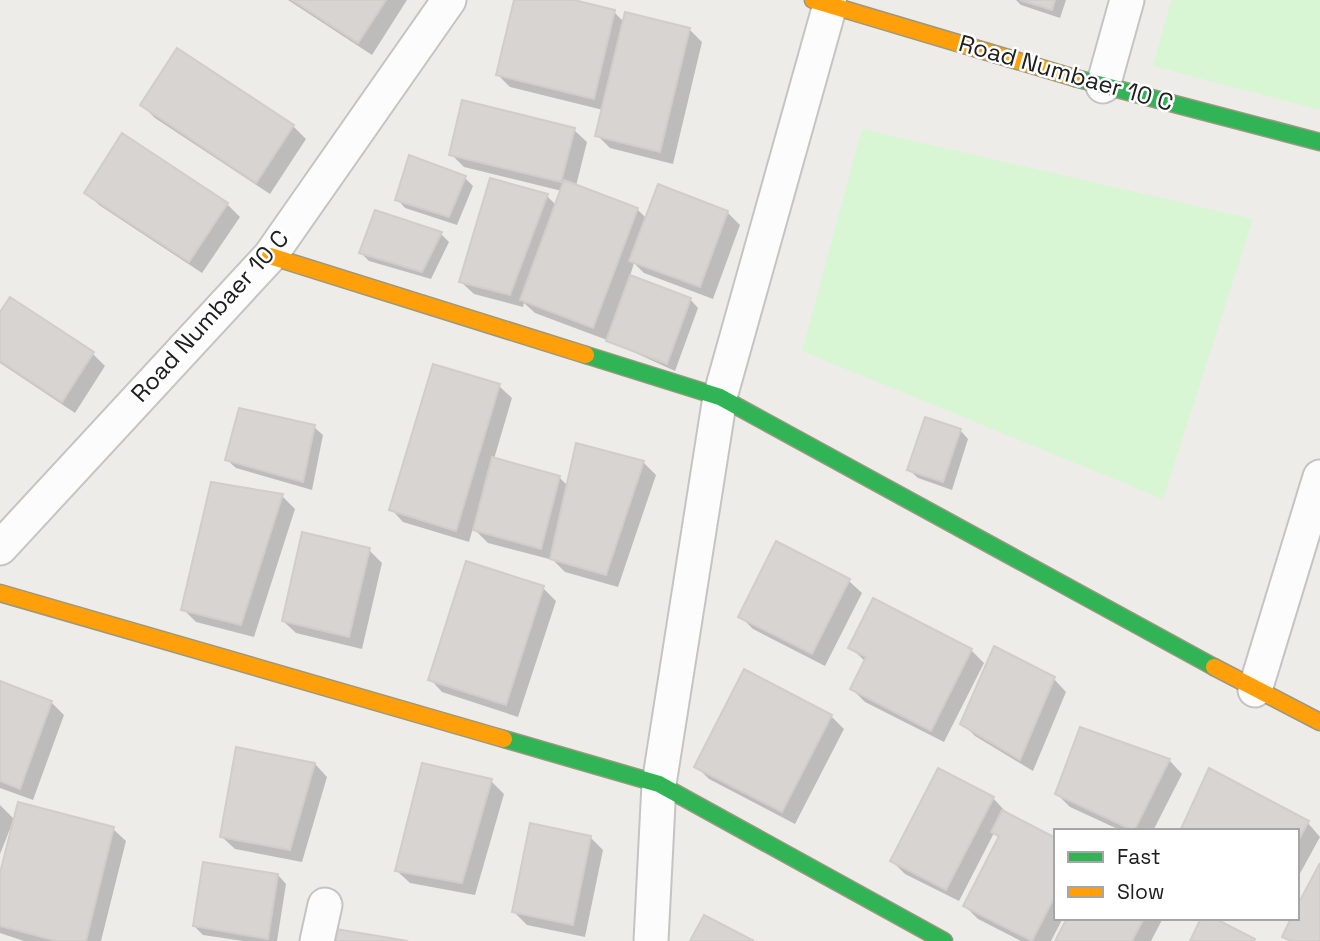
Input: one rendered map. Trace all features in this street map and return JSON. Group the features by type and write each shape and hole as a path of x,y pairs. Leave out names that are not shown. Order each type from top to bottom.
{"street":[{"name":"Road Numbaer 10 C","path":"0,548 270,256 449,0"},
{"path":"1103,86 1127,0"},
{"name":"Road Numbaer 10 C","path":"821,2 1103,86 1320,142"},
{"path":"651,941 659,784 720,397 821,2"},
{"path":"270,256 720,397 1255,690 1320,722"},
{"path":"1255,690 1320,477"},
{"path":"0,593 659,784 944,941"},
{"path":"317,941 325,905"}],"green space":[{"path":"1171,0 1320,0 1320,110 1153,66"},
{"path":"862,129 1253,219 1163,499 802,351"}],"building":[{"path":"292,0 386,0 358,43"},
{"path":"514,0 574,0 615,10 594,99 496,75"},
{"path":"1020,0 1055,0 1052,10"},
{"path":"625,12 690,28 660,152 595,136"},
{"path":"177,48 294,125 256,183 140,105"},
{"path":"462,100 575,128 561,182 449,155"},
{"path":"122,133 228,203 189,262 84,193"},
{"path":"409,155 466,176 449,217 395,200"},
{"path":"490,178 548,194 510,295 459,282"},
{"path":"564,180 638,208 593,328 520,300"},
{"path":"658,184 728,211 700,287 629,261"},
{"path":"375,210 442,232 422,272 359,253"},
{"path":"630,275 691,298 667,364 606,341"},
{"path":"10,297 94,352 62,402 0,361 0,312"},
{"path":"433,364 500,384 456,531 389,510"},
{"path":"239,408 315,425 303,482 225,460"},
{"path":"925,417 961,429 943,482 907,470"},
{"path":"576,443 644,461 606,575 550,559"},
{"path":"492,457 560,476 541,549 473,530"},
{"path":"211,482 283,494 241,625 181,610"},
{"path":"302,532 370,548 349,637 282,621"},
{"path":"776,541 850,579 812,654 738,617"},
{"path":"466,561 544,586 506,705 428,680"},
{"path":"873,598 972,649 931,731 850,689 866,657 848,648"},
{"path":"994,646 1055,677 1020,760 960,724"},
{"path":"744,669 832,715 782,812 694,767"},
{"path":"0,681 52,701 20,789 0,781"},
{"path":"1080,727 1170,759 1135,829 1130,829 1055,794"},
{"path":"236,747 315,763 290,850 220,837"},
{"path":"422,763 492,779 462,883 395,871"},
{"path":"938,768 994,797 946,890 890,861"},
{"path":"1209,768 1309,821 1299,839 1299,829 1181,829"},
{"path":"18,802 114,827 86,941 57,941 0,926 0,873"},
{"path":"1002,810 1054,837 1054,898 1032,941 963,906 999,836 991,832"},
{"path":"530,823 591,836 573,925 512,912"},
{"path":"203,862 278,874 268,939 193,926"},
{"path":"1320,863 1320,941 1291,941 1282,937 1290,920 1299,920 1299,902"},
{"path":"704,915 754,941 690,941"},
{"path":"1066,920 1143,920 1132,941 1055,941"},
{"path":"1200,920 1218,920 1255,939 1254,941 1190,941"},
{"path":"330,928 408,941 328,941"}],"traffic: fast":[{"path":"1075,78 1320,142"},
{"path":"586,355 720,397 1214,667"},
{"path":"504,739 659,784 944,941"}],"traffic: slow":[{"path":"813,0 1075,78"},
{"path":"270,256 586,355"},
{"path":"0,593 504,739"},
{"path":"1214,667 1320,722"}]}
